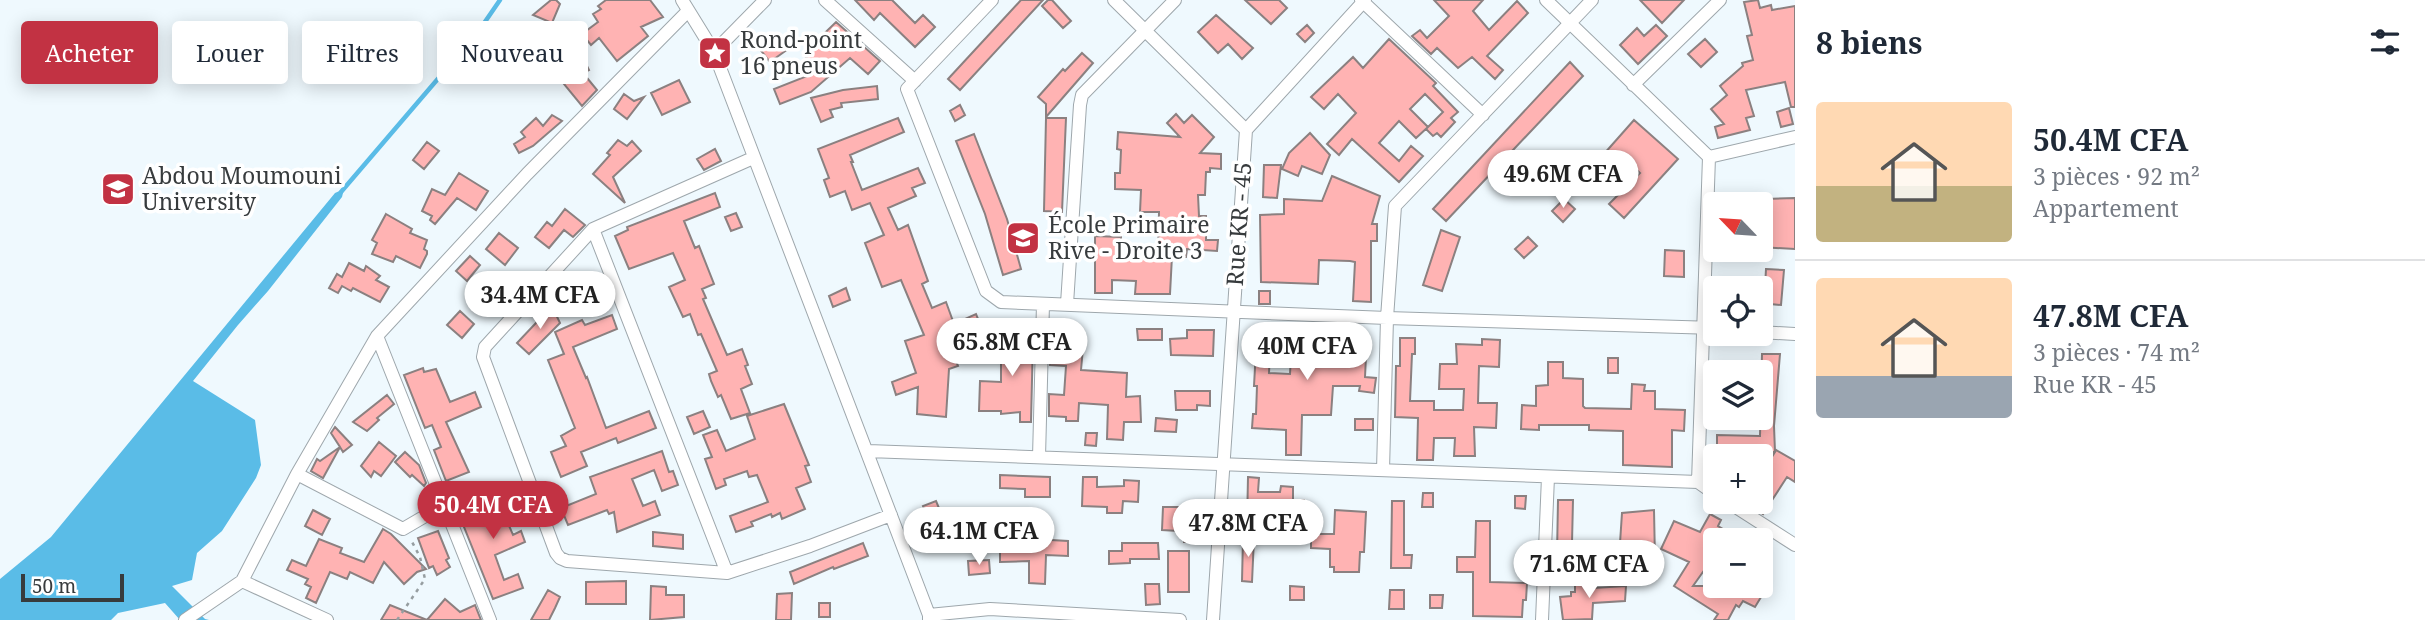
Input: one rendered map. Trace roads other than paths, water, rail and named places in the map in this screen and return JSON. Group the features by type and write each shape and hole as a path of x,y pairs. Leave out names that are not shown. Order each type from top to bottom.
{"street":[{"path":"714,52 765,0"},
{"path":"825,0 915,81"},
{"path":"992,0 907,89 986,291 1001,302 1703,328"},
{"path":"1114,0 1246,130"},
{"path":"1067,304 1080,105 1087,89 1175,0"},
{"path":"1546,0 1709,157 1709,276"},
{"path":"1383,470 1387,318 1395,206 1592,0"},
{"path":"1633,85 1720,0"},
{"path":"1363,1 1483,115"},
{"name":"Rue KR - 45","path":"1213,620 1246,130 1363,1"},
{"path":"185,620 242,581 297,474 377,336 685,5 714,52 929,617 993,615 1180,620"},
{"path":"1709,157 1795,138"},
{"path":"753,158 593,229 483,352 556,552 560,558 568,561 727,573 810,546 891,515"},
{"path":"593,229 727,573"},
{"path":"1038,457 1043,304"},
{"path":"1773,333 1795,334"},
{"path":"377,336 490,620"},
{"path":"1698,482 1708,346"},
{"path":"868,451 1698,482 1703,486"},
{"path":"297,474 403,529 444,505"},
{"path":"1542,620 1548,477"},
{"path":"1747,514 1795,545"},
{"path":"242,581 327,620"}],"water":[{"path":"344,189 342,197 193,381 255,420 261,465 256,478 222,531 197,553 192,580 172,586 209,620 180,620 165,603 118,613 111,620 0,620 0,579 51,537 335,193"}],"waterway":[{"path":"341,192 478,32 500,0"}],"place":[{"name":"Rond-point 16 pneus","path":"715,53"},
{"name":"Abdou Moumouni University","path":"118,189"},
{"name":"École Primaire Rive - Droite 3","path":"1023,238"}]}
